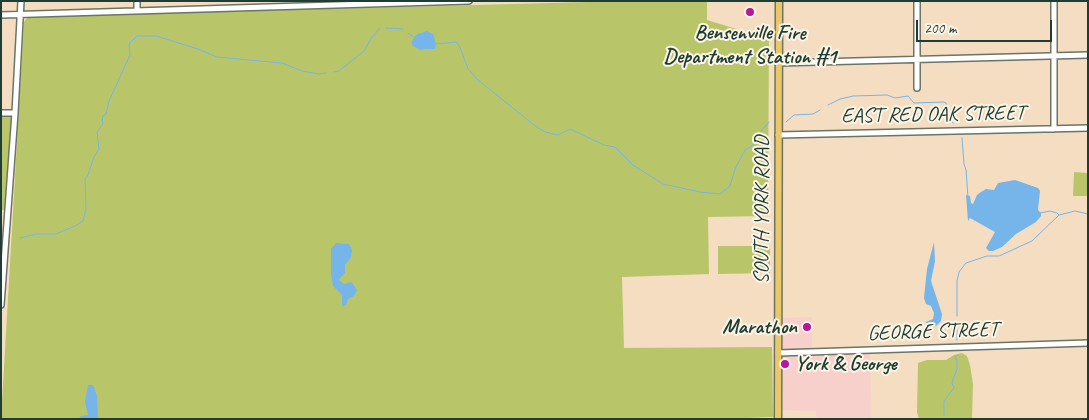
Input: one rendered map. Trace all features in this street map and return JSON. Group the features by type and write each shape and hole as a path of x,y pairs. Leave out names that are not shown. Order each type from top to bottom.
{"main road":[{"name":"SOUTH YORK ROAD","path":"778,419 779,1"}],"street":[{"path":"1,305 21,1"},
{"path":"136,1 137,11"},
{"path":"218,1 218,8"},
{"path":"1,14 137,11 296,4 469,1"},
{"path":"917,1 917,88"},
{"path":"1054,1 1054,129"},
{"path":"778,63 1088,55"},
{"path":"1,113 15,113"},
{"name":"EAST RED OAK STREET","path":"778,135 1088,128"},
{"path":"1,208 8,208"},
{"name":"GEORGE STREET","path":"778,353 1088,343"}],"shaded area":[{"path":"812,317 812,351 779,352 779,318"},
{"path":"870,351 871,419 817,419 816,411 779,410 779,354"}],"green space":[{"path":"625,1 707,1 707,20 769,39 768,216 708,217 709,274 622,277 624,348 772,347 773,417 721,419 1,419 24,22 28,17"},
{"path":"14,114 7,210 1,210 1,115"},
{"path":"1074,172 1088,173 1088,196 1073,196"},
{"path":"718,246 770,246 770,273 718,274"},
{"path":"962,353 967,356 973,384 972,418 919,419 917,412 918,363 927,360 946,360"}],"water":[{"path":"427,31 433,34 436,44 435,49 420,50 412,45 412,41 417,34"},
{"path":"1015,180 1038,188 1040,191 1038,210 1041,216 1036,222 1016,234 1002,247 989,251 986,248 995,232 970,218 968,221 966,195 970,196 971,203 973,204 977,195 986,189 994,190 998,183"},
{"path":"934,242 935,261 931,281 942,314 941,321 936,326 931,327 926,322 933,319 934,313 931,306 926,304 924,298 927,269"},
{"path":"336,243 349,244 352,250 351,257 345,265 345,273 339,280 344,284 351,282 357,290 344,306 342,306 342,295 333,286 331,274 331,249"},
{"path":"88,385 93,385 97,396 98,419 78,419 81,416 88,415 85,402"}],"waterway":[{"path":"334,72 339,71 364,51 380,28"},
{"path":"386,28 403,29"},
{"path":"408,33 414,37"},
{"path":"20,238 36,234 56,234 83,221 86,209 85,179 99,149 97,132 103,124 103,116 106,114 109,101 130,55 129,44 137,36 156,36 217,57 282,63 302,71 319,74 326,73"},
{"path":"436,44 456,42 460,47 468,69 478,80 545,132 558,135 570,129 604,145 615,147 633,165 663,184 720,194 730,186 735,169 745,150 752,146 769,122"},
{"path":"828,105 840,99 853,96 887,95 895,98 908,96 914,103 946,103 948,117 953,123"},
{"path":"786,122 794,115 813,114 820,110"},
{"path":"962,138 968,197"},
{"path":"1040,213 1050,211 1059,215 1075,211 1088,214"},
{"path":"957,316 957,281 959,272 966,263 987,256 999,256 1032,241 1059,215"},
{"path":"957,330 957,340"},
{"path":"944,416 944,401 954,388 952,383 957,369 955,357 958,355"}],"place":[{"name":"Bensenville Fire Department Station #1","path":"750,12"},
{"name":"Marathon","path":"807,327"},
{"name":"York & George","path":"785,364"}]}
